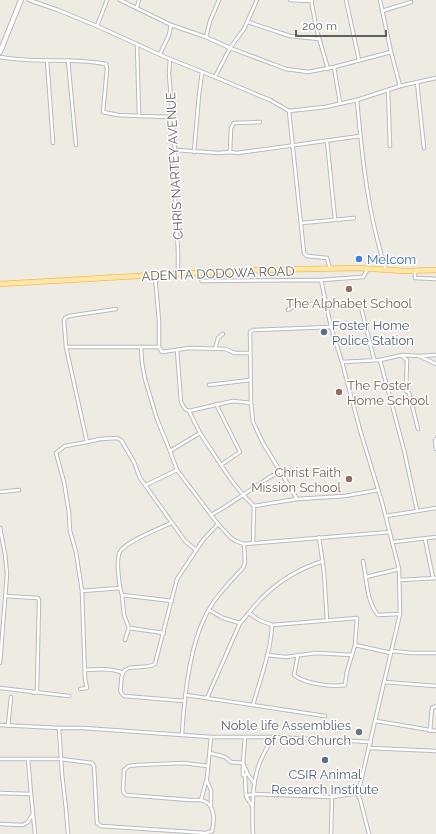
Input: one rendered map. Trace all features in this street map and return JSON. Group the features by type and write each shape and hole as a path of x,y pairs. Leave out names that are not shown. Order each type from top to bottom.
{"main road":[{"name":"ADENTA DODOWA ROAD","path":"0,284 155,275 330,269 436,270"}],"street":[{"path":"0,52 21,0"},
{"path":"29,0 97,26 170,59 270,100 289,111 325,107 356,100 400,86 436,78"},
{"path":"97,26 107,0"},
{"path":"120,0 171,25 206,37 230,48 286,69 308,72 328,69 391,52"},
{"path":"137,7 139,0"},
{"path":"206,37 210,21 219,0"},
{"path":"215,77 230,48 248,22 257,0"},
{"path":"290,0 311,1 319,39 328,69"},
{"path":"346,0 359,60"},
{"path":"380,0 400,86"},
{"path":"382,11 411,2"},
{"path":"248,22 290,36 319,39"},
{"path":"160,54 169,34 171,25"},
{"path":"137,44 139,116"},
{"path":"0,57 17,61 68,60 106,64 107,69 103,112 118,115 172,117"},
{"name":"CHRIS NARTEY AVENUE","path":"170,59 169,73 175,150 174,172 178,274"},
{"path":"47,60 53,143"},
{"path":"68,60 76,145"},
{"path":"334,67 340,103"},
{"path":"194,152 202,72"},
{"path":"417,82 424,148"},
{"path":"388,90 390,146"},
{"path":"356,100 363,171 368,200 386,270"},
{"path":"289,111 295,176 305,255 328,258 330,269"},
{"path":"230,152 231,128 234,123 260,122"},
{"path":"175,150 237,153 360,136"},
{"path":"327,141 335,219"},
{"path":"302,223 354,218"},
{"path":"198,274 202,281 321,280 363,277 368,269"},
{"path":"415,271 415,278 436,279"},
{"path":"155,275 159,321 159,347 162,352 189,348 225,349 235,353 250,353"},
{"path":"246,796 253,794 332,797 356,792 360,785 370,748 400,614 399,569 386,516 331,327 321,280"},
{"path":"288,310 293,307 325,302"},
{"path":"360,303 374,359"},
{"path":"87,442 66,347 64,321 65,318 69,316 116,309"},
{"path":"297,499 263,443 254,424 250,380 250,332 253,330 331,327"},
{"path":"215,349 218,338 223,334"},
{"path":"66,347 159,347"},
{"path":"141,347 145,379 157,419 177,470 218,524 236,542 244,544 390,532"},
{"path":"177,350 181,402 185,409 189,411 200,434 221,465 243,496 254,506 253,543"},
{"path":"342,362 374,359 380,360 402,355 436,355"},
{"path":"402,355 407,361 406,391 408,393 418,429"},
{"path":"419,356 436,364"},
{"path":"380,360 404,450 417,510"},
{"path":"209,386 250,380"},
{"path":"189,411 233,401 251,403"},
{"path":"216,404 240,452 221,465"},
{"path":"170,451 200,434"},
{"path":"80,689 87,688 85,679 82,591 76,552 71,536 64,482 56,453 65,446 100,439 116,438 121,440 134,462 140,478 185,541 196,550"},
{"path":"436,439 436,449"},
{"path":"146,485 177,470"},
{"path":"211,515 280,471"},
{"path":"0,492 19,490"},
{"path":"254,506 297,499 344,496 378,490"},
{"path":"386,516 436,508"},
{"path":"125,640 129,628 124,615 120,588 118,563 120,551 137,539 171,522"},
{"path":"185,701 124,696 120,690 123,673 128,668 149,667 155,664 177,579 203,540 218,524"},
{"path":"0,528 7,574 0,663"},
{"path":"319,537 327,620"},
{"path":"392,542 436,537"},
{"path":"400,580 434,578 425,539"},
{"path":"182,734 190,665 197,637 209,610 243,568 245,562 244,544"},
{"path":"0,555 5,554"},
{"path":"207,698 240,623 266,593 287,577 304,567 322,561"},
{"path":"363,561 369,596 372,606 378,615 400,614"},
{"path":"366,577 399,569"},
{"path":"82,591 120,588"},
{"path":"122,595 172,601"},
{"path":"6,596 38,598 40,600 37,691 34,693"},
{"path":"209,610 223,618 240,623"},
{"path":"249,613 259,620 272,625 281,626 357,618 355,645 347,671 346,684 343,686 308,682 298,678 294,675 298,655"},
{"path":"253,705 267,655 272,625"},
{"path":"129,628 164,633"},
{"path":"355,645 391,652 436,653"},
{"path":"267,655 286,657 316,653 352,655"},
{"path":"85,670 110,669 123,673"},
{"path":"384,682 436,686"},
{"path":"0,688 69,696"},
{"path":"186,696 325,716"},
{"path":"8,726 12,697"},
{"path":"430,731 432,708 436,706"},
{"path":"376,721 436,731"},
{"path":"0,725 94,728 211,737 273,737 371,742"},
{"path":"59,728 68,834"},
{"path":"202,800 207,780 211,737"},
{"path":"245,737 243,775 245,776 246,796 252,807"},
{"path":"253,834 253,794 259,764 273,737"},
{"path":"370,748 436,751"},
{"path":"210,753 225,758 231,762 243,763"},
{"path":"0,759 61,759 93,764 97,823 99,826 206,833 212,831 217,834"},
{"path":"28,759 35,834"},
{"path":"208,766 183,763 129,766 124,770 123,791 126,795 202,800 207,801 211,805"},
{"path":"243,763 255,784"},
{"path":"245,776 247,772"},
{"path":"207,780 211,790 212,831"},
{"path":"356,792 360,799 369,834"},
{"path":"0,793 31,794"},
{"path":"331,834 332,797"},
{"path":"0,824 23,825 28,822 33,814"}],"place":[{"name":"Melcom","path":"359,259"},
{"name":"The Alphabet School","path":"349,289"},
{"name":"Foster Home Police Station","path":"324,332"},
{"name":"The Foster Home School","path":"339,392"},
{"name":"Christ Faith Mission School","path":"349,479"},
{"name":"Noble life Assemblies of God Church","path":"359,732"},
{"name":"CSIR Animal Research Institute","path":"325,760"}]}
